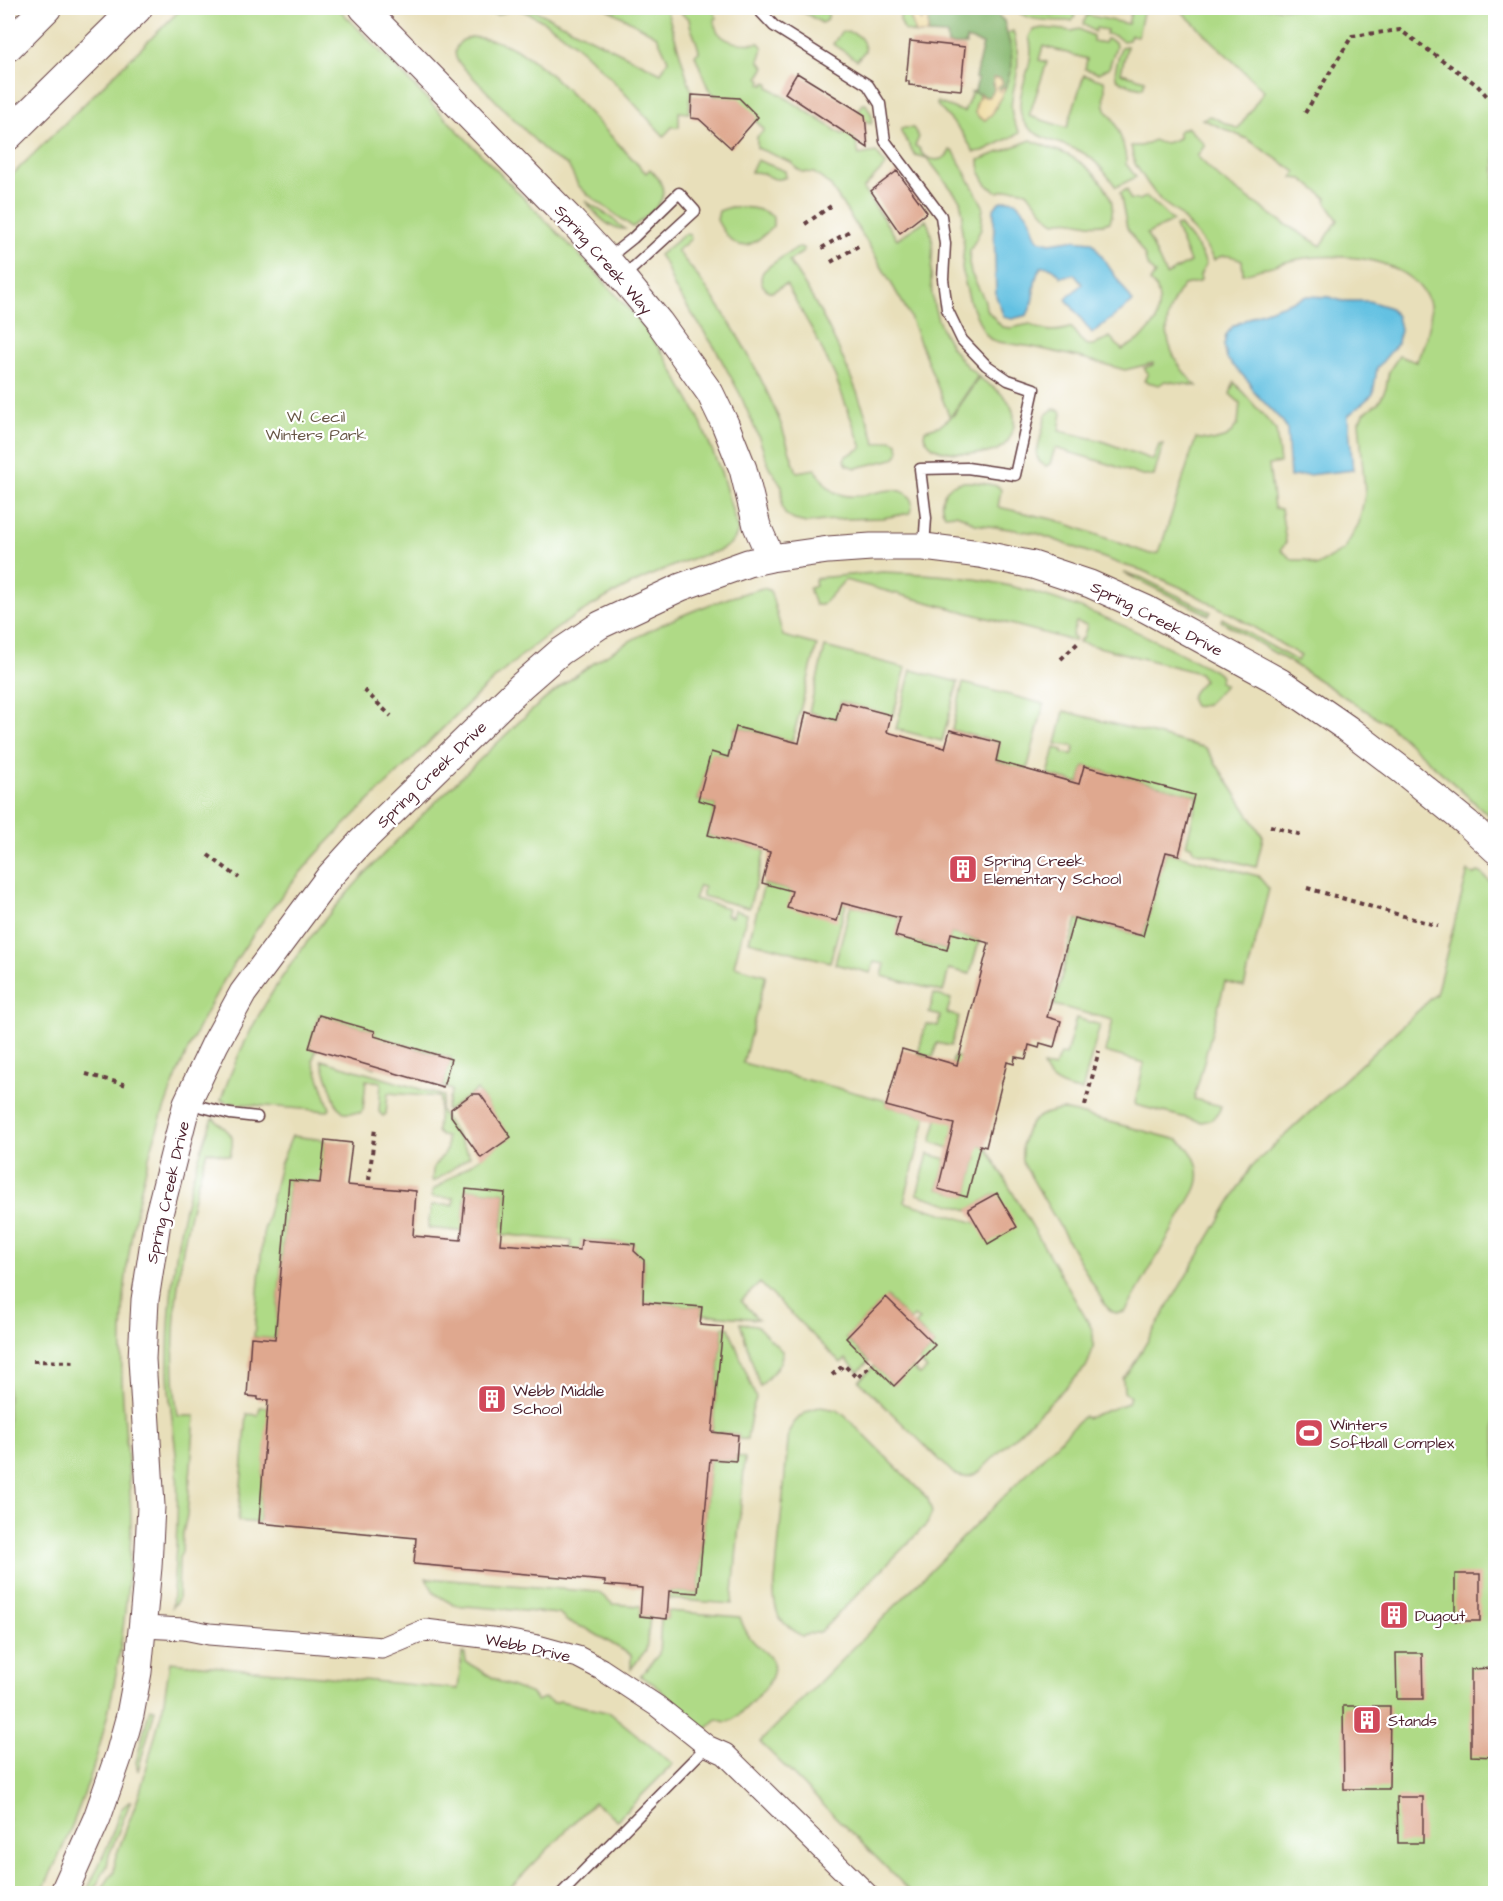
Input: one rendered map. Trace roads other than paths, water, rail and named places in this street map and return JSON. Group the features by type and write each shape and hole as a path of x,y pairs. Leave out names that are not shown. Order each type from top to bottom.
{"main road":[{"path":"8,46 46,8"},
{"path":"8,135 137,8"}],"street":[{"name":"Spring Creek Way","path":"363,8 513,159 615,268 659,322 710,393 725,424 742,469 757,526 771,558"},
{"name":"Spring Creek Drive","path":"63,1893 97,1818 119,1755 138,1672 151,1506 142,1359 146,1300 157,1222 187,1103 215,1044 243,993 330,876 521,686 560,652 600,625 681,587 748,563 771,558 828,550 924,547 980,554 1034,565 1090,584 1156,615 1280,682 1348,729 1431,793 1496,850"},
{"name":"Webb Drive","path":"143,1627 382,1648 425,1630 500,1639 538,1646 578,1658 625,1683 707,1746 725,1754 867,1893"}],"lane":[{"path":"758,8 774,26 868,85 880,104 885,141 941,216 945,244 943,279 948,309 962,340 986,365 1008,380 1034,389 1016,475 967,468 920,469 926,518 924,547"},
{"path":"679,193 695,211 615,268 633,238 679,193"},
{"path":"187,1103 230,1114 257,1117"},
{"path":"561,1893 707,1746"}],"water":[{"path":"1015,201 1026,213 1038,240 1050,243 1071,240 1092,242 1133,302 1092,333 1066,299 1082,284 1074,274 1061,277 1053,269 1041,267 1027,315 1012,319 1004,317 996,296 994,209 999,202"},
{"path":"1307,296 1329,297 1342,301 1369,301 1388,307 1397,316 1400,329 1398,343 1377,368 1373,394 1348,416 1353,470 1290,477 1287,430 1283,422 1227,359 1224,346 1226,335 1233,326 1257,314"}],"place":[{"name":"Spring Creek Elementary School","path":"963,869"},
{"name":"Webb Middle School","path":"492,1399"},
{"name":"Winters Softball Complex","path":"1309,1433"},
{"name":"Dugout","path":"1394,1615"},
{"name":"Stands","path":"1367,1720"}],"park label":[{"name":"W. Cecil Winters Park","path":"316,425"}]}
